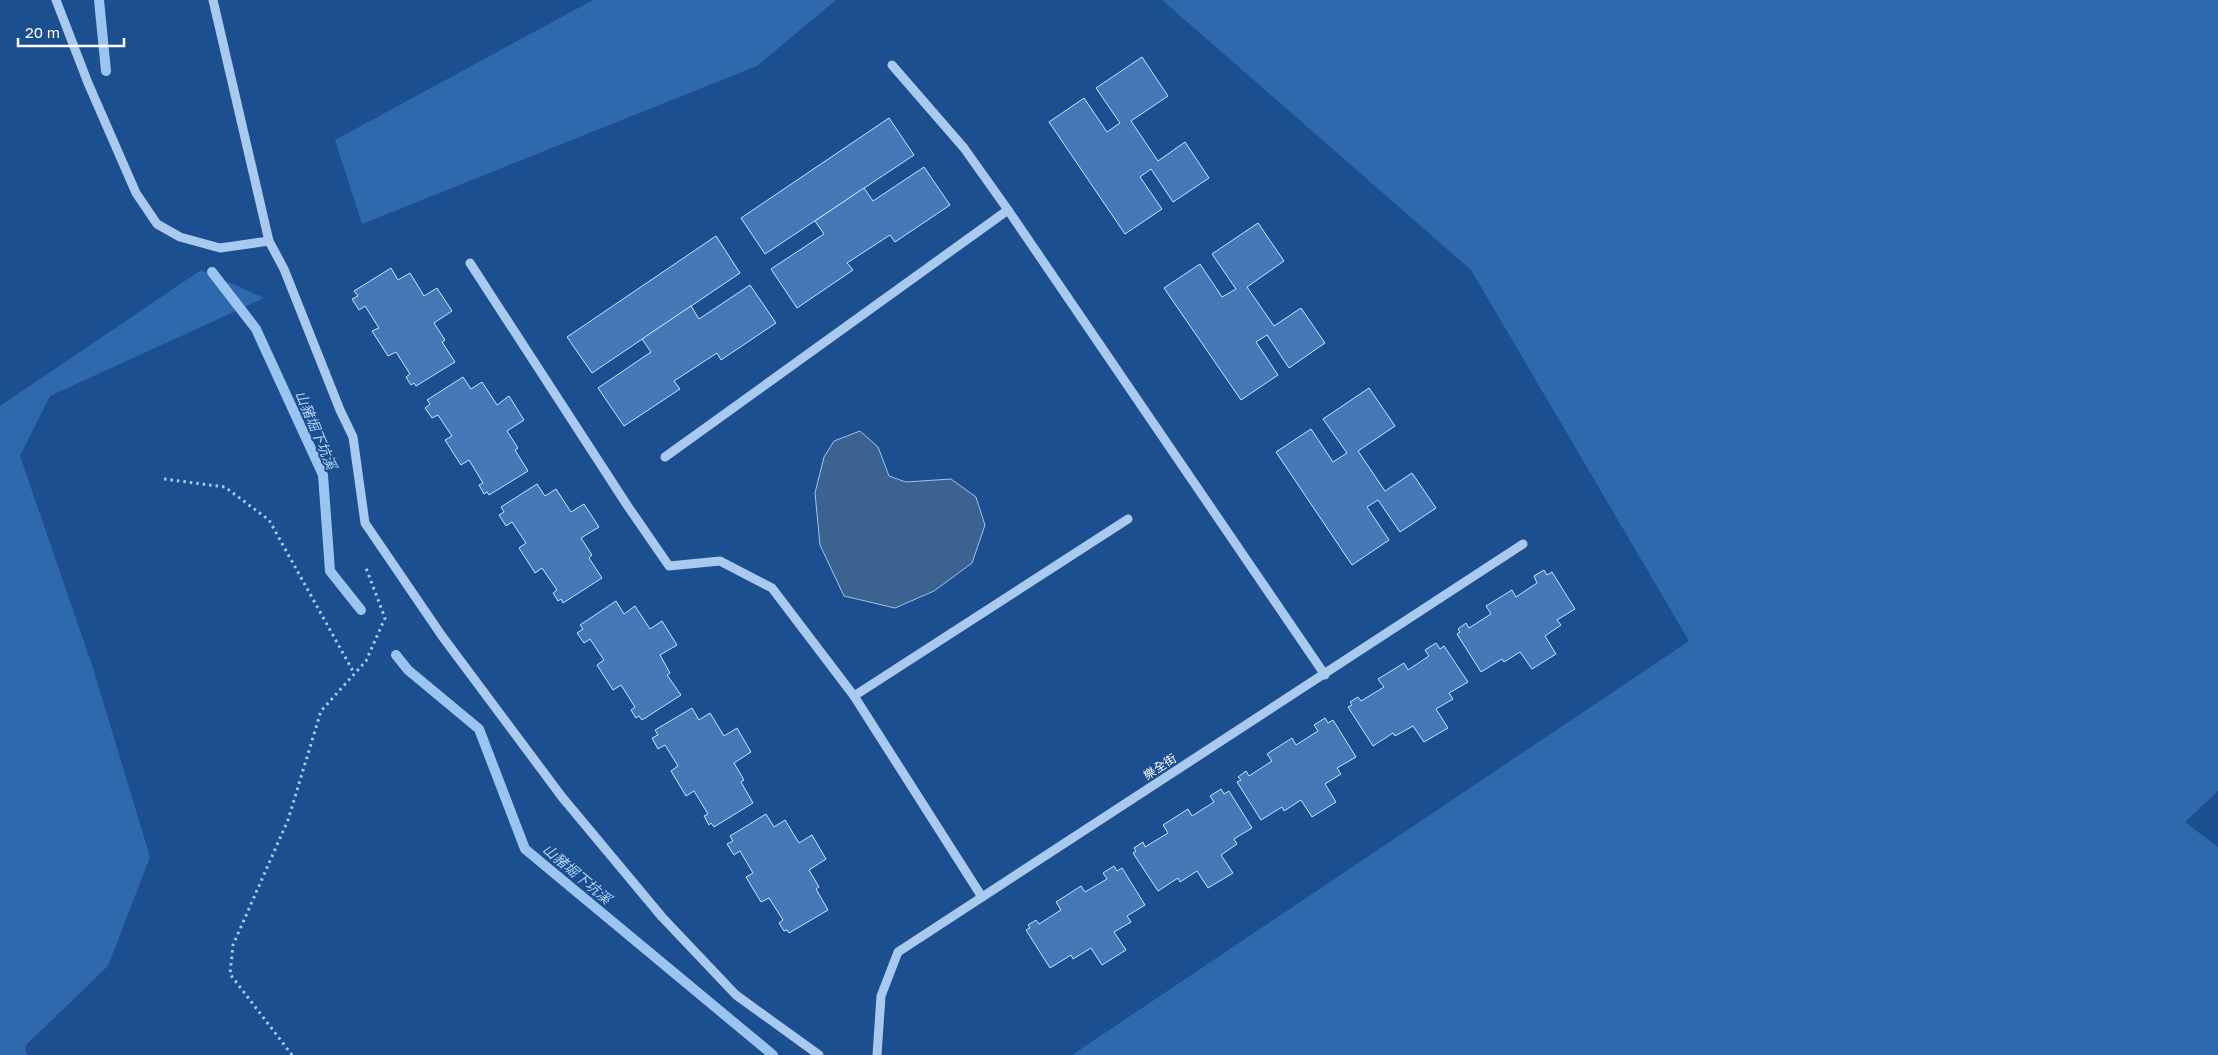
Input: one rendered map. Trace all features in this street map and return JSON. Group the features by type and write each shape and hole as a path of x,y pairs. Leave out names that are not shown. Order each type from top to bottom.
{"street":[{"path":"56,0 88,83 136,193 157,224 180,237 220,248 269,241"},
{"path":"213,0 269,241 284,269 340,410 353,437 365,523 442,636 550,782 662,917 736,995 819,1055"},
{"path":"892,65 964,148 1325,675"},
{"path":"665,457 1008,210"},
{"path":"470,263 627,505 669,566 720,561 772,588 854,696 982,898"},
{"path":"854,696 1128,518"},
{"name":"樂全街","path":"877,1055 881,996 898,952 1523,544"}],"path":[{"path":"164,479 225,487 269,520 354,674"},
{"path":"292,1055 230,974 234,945 288,820 321,711 366,661 385,618 365,564"}],"shaded area":[{"path":"593,0 836,0 757,66 362,224 335,140"},
{"path":"1162,0 2218,0 2218,791 2185,822 2218,847 2218,1055 1072,1055 1689,641 1471,270"},
{"path":"201,270 264,298 50,396 20,456 93,668 150,857 108,966 25,1046 27,1055 0,1055 0,406"},
{"path":"860,431 878,447 889,476 906,482 951,479 976,497 985,525 972,563 934,591 895,608 844,596 820,545 815,493 824,457 834,441"}],"building":[{"path":"1142,57 1168,96 1131,121 1158,161 1185,142 1209,178 1173,202 1151,169 1140,177 1162,209 1125,234 1049,122 1084,98 1107,132 1120,123 1096,88"},
{"path":"889,118 914,155 765,254 741,218"},
{"path":"924,167 950,205 895,242 890,235 847,263 853,270 797,308 771,269 824,234 815,221 864,188 873,201"},
{"path":"1258,223 1284,261 1247,287 1274,326 1301,308 1325,343 1289,368 1267,335 1256,342 1278,375 1241,400 1164,288 1200,264 1222,297 1236,289 1212,254"},
{"path":"716,236 740,273 592,373 567,337"},
{"path":"391,268 398,280 410,273 424,296 437,288 452,311 434,323 445,340 442,342 455,362 416,386 414,383 411,385 406,377 410,374 396,352 388,356 372,331 379,328 365,306 359,310 352,299 358,296 354,291"},
{"path":"750,285 776,323 721,360 717,353 674,381 680,389 624,426 598,388 651,352 642,339 691,306 699,319"},
{"path":"463,377 471,389 482,382 497,405 509,396 524,420 507,431 518,448 515,450 528,471 489,495 487,492 484,494 479,485 483,483 469,460 461,465 445,440 452,436 438,415 432,418 425,408 430,404 427,400"},
{"path":"1369,388 1395,426 1358,451 1385,491 1412,473 1436,508 1400,532 1378,500 1367,507 1389,540 1352,565 1276,452 1311,429 1333,462 1347,453 1323,419"},
{"path":"537,484 545,496 556,489 571,512 584,504 599,527 581,538 592,555 589,558 602,578 563,603 561,599 558,601 553,593 557,590 542,568 535,573 519,548 526,543 512,522 506,526 499,515 504,512 501,507"},
{"path":"1544,570 1547,575 1552,572 1575,609 1557,620 1561,625 1545,636 1556,654 1532,669 1520,652 1504,662 1502,659 1481,672 1457,634 1460,632 1458,629 1466,623 1469,628 1491,614 1486,606 1512,590 1516,597 1537,583 1534,576"},
{"path":"616,601 624,614 635,606 650,629 662,621 677,645 660,655 670,673 667,675 681,695 642,720 639,716 636,718 631,710 635,707 621,685 613,690 597,665 604,660 590,639 584,643 577,633 583,629 580,625"},
{"path":"1436,643 1440,649 1444,646 1468,682 1449,693 1453,699 1436,709 1448,728 1424,742 1413,726 1395,736 1393,733 1373,746 1348,707 1352,705 1350,702 1358,697 1361,701 1384,687 1378,679 1404,663 1408,670 1429,656 1425,650"},
{"path":"692,708 699,720 710,713 724,736 737,728 751,752 734,763 744,780 741,782 753,803 714,827 711,823 709,825 704,816 708,814 694,791 686,796 671,771 678,766 665,745 658,749 652,738 658,735 655,730"},
{"path":"1325,718 1328,723 1333,720 1356,757 1337,768 1341,774 1325,784 1336,802 1312,817 1301,800 1284,811 1282,807 1261,820 1237,782 1241,780 1238,777 1246,771 1249,776 1272,761 1267,754 1292,738 1296,745 1318,731 1314,725"},
{"path":"1221,789 1224,794 1229,791 1252,828 1234,839 1237,844 1221,855 1233,873 1208,888 1197,871 1180,882 1178,878 1158,891 1133,853 1136,851 1134,848 1143,842 1145,847 1168,833 1163,825 1188,809 1192,816 1214,802 1210,796"},
{"path":"766,814 774,827 785,820 799,843 812,835 826,859 809,870 819,887 816,889 828,910 789,933 787,930 784,931 779,923 783,920 769,898 761,902 746,877 753,873 740,851 734,855 727,844 733,841 730,836"},
{"path":"1114,866 1117,871 1122,868 1145,905 1127,916 1131,922 1114,932 1126,950 1102,965 1091,948 1073,959 1071,955 1050,968 1026,930 1030,928 1028,925 1036,920 1039,924 1061,910 1056,902 1081,886 1085,892 1107,879 1103,873"}],"waterway":[{"name":"山豬堀下坑溪","path":"99,0 106,71"},
{"name":"山豬堀下坑溪","path":"212,272 256,329 323,475 330,571 361,610"},
{"name":"山豬堀下坑溪","path":"396,655 408,670 479,729 525,849 773,1055"}]}
